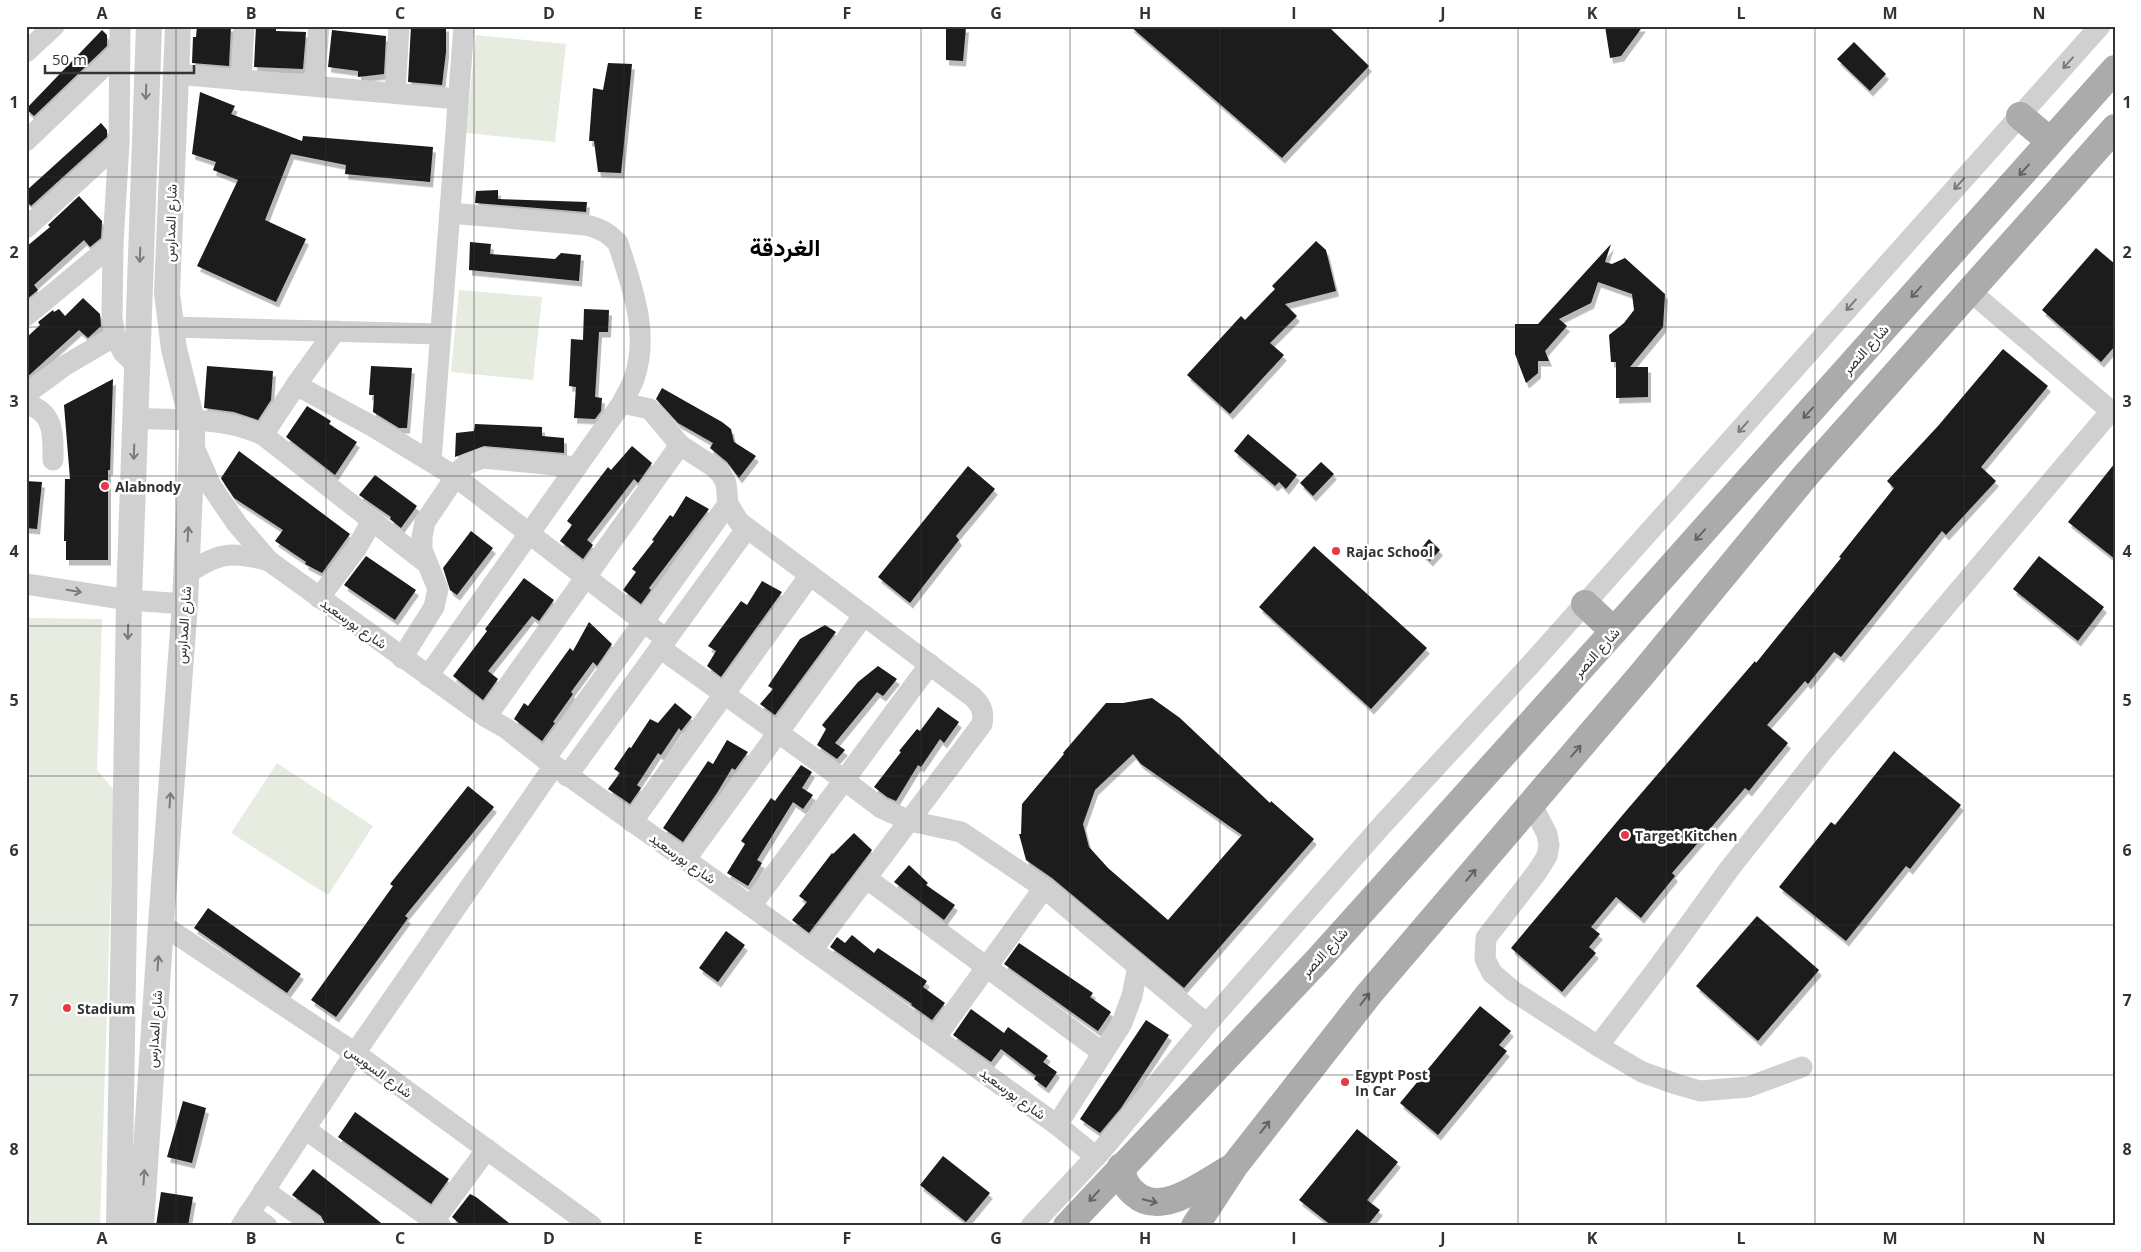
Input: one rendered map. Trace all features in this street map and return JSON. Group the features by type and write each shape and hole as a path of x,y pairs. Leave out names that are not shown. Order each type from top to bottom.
{"main road":[{"name":"شارع النصر","path":"1067,1226 1318,960 1614,632 2115,69"},
{"path":"2020,116 2050,141"},
{"path":"1195,1226 1235,1165 1369,994 1643,673 1806,475 1971,292 2115,128"},
{"path":"1585,604 1614,632"},
{"path":"1121,1167 1122,1176 1131,1191 1138,1197 1154,1203 1172,1200 1235,1165"}],"street":[{"path":"26,52 54,26"},
{"path":"120,26 119,143 113,244 112,318 114,336 123,352 136,365"},
{"name":"شارع المدارس","path":"119,1226 129,600 149,26"},
{"name":"شارع المدارس","path":"141,1226 160,924 185,604 192,432 180,377 167,293 178,26"},
{"path":"241,80 244,26"},
{"path":"314,86 319,26"},
{"path":"395,94 399,26"},
{"path":"432,461 464,26"},
{"path":"1032,1226 1096,1156 1207,1024 1384,823 1585,604 2100,26"},
{"path":"26,140 119,52"},
{"path":"176,74 458,99"},
{"path":"26,228 119,143"},
{"path":"428,676 622,403 634,378 640,348 639,317 618,243 609,234 598,228 586,226 450,213"},
{"path":"26,316 113,244"},
{"path":"1598,1046 1657,969 1730,868 1823,751 2111,411 1971,292"},
{"path":"171,326 441,334"},
{"path":"263,435 296,385 336,331"},
{"path":"26,394 64,366 114,336"},
{"path":"296,385 432,461 456,477 643,622 663,644 724,694 881,808 910,821 962,832 1044,888 1207,1024"},
{"path":"622,403 650,409 680,445 714,467 721,474 726,483 728,504 738,522 973,696 980,704 984,713 982,724 812,950"},
{"path":"26,404 37,407 47,418 53,431 53,460"},
{"path":"135,418 192,432 231,424 263,435 425,562 432,572 438,589 434,606 402,658"},
{"name":"شارع بورسعيد","path":"192,432 210,486 269,562 402,658 507,730 555,767 1057,1125 1096,1156"},
{"path":"486,717 680,445"},
{"path":"425,562 422,550 422,537 425,522 467,464 483,458 577,467"},
{"path":"267,1226 245,1219 355,1053 555,767 643,622 728,504"},
{"path":"319,598 356,549 372,521"},
{"path":"555,767 663,644 747,528"},
{"name":"شارع بورسعيد","path":"186,575 204,562 223,555 244,554 269,562"},
{"path":"632,822 810,575"},
{"path":"26,584 129,600 185,604"},
{"path":"685,860 864,615"},
{"path":"751,906 930,664"},
{"path":"1531,803 1546,834 1549,845 1547,856 1538,872 1486,938 1485,959 1492,974 1513,991 1598,1046 1642,1072 1676,1084 1700,1090 1748,1087 1802,1067"},
{"path":"866,878 1103,1053"},
{"path":"935,1038 1044,888"},
{"name":"شارع السويس","path":"160,924 355,1053 592,1226"},
{"path":"1057,1125 1128,1010 1138,966"},
{"path":"305,1129 435,1224 486,1149"},
{"path":"264,1190 314,1226"}],"shaded area":[{"path":"476,35 566,44 555,142 466,133"},
{"path":"459,290 542,297 533,380 451,372"},
{"name":"Stadium","path":"26,618 102,619 97,770 114,790 100,1226 26,1226"},
{"path":"277,763 373,826 328,895 231,833"}],"building":[{"path":"197,26 231,26 229,66 192,63 193,37 196,37"},
{"path":"256,26 276,26 276,31 306,32 303,69 254,67"},
{"path":"411,26 446,26 446,52 442,85 408,82"},
{"path":"1130,26 1328,26 1369,66 1282,158"},
{"path":"1605,26 1643,26 1621,56 1610,58"},
{"path":"946,27 966,27 963,61 946,60"},
{"path":"102,30 107,35 107,46 34,116 26,109"},
{"path":"332,30 386,36 384,74 358,77 358,71 328,67"},
{"path":"1854,42 1886,74 1870,91 1837,59"},
{"path":"608,63 632,64 621,173 598,172 594,141 589,141 593,88 603,90"},
{"path":"200,92 235,106 231,114 302,141 303,136 433,147 430,182 345,174 346,165 291,154 265,220 306,239 276,302 197,266 238,180 213,170 216,162 192,154"},
{"path":"101,123 107,130 107,137 31,206 26,200 26,191"},
{"path":"498,190 498,199 587,202 586,212 475,203 476,191"},
{"path":"79,196 102,221 101,238 90,247 84,240 34,285 38,290 26,300 26,247 50,227 48,225"},
{"path":"1316,241 1326,250 1336,291 1285,304 1297,316 1270,343 1284,355 1230,414 1187,375 1241,316 1245,320 1275,289 1272,286"},
{"path":"470,242 491,244 490,254 555,259 561,253 581,255 579,281 469,270"},
{"path":"1611,244 1605,262 1612,264 1625,258 1665,294 1663,327 1630,367 1648,367 1648,397 1616,398 1616,362 1611,362 1609,335 1624,323 1634,310 1632,294 1598,282 1591,303 1559,319 1567,326 1545,351 1549,361 1538,361 1538,373 1526,383 1515,354 1515,324 1538,324"},
{"path":"2096,248 2115,264 2115,346 2101,362 2042,310"},
{"path":"83,298 100,314 101,326 88,338 79,330 26,378 26,338 40,325 38,322 53,310 54,312 59,309 65,316"},
{"path":"584,309 609,310 608,332 599,332 595,397 602,398 601,411 595,419 574,418 576,387 569,386 571,339 583,340"},
{"path":"2003,349 2048,386 1981,467 1996,481 1946,535 1942,531 1841,657 1834,652 1808,684 1805,681 1767,725 1788,743 1749,791 1745,788 1672,873 1675,876 1641,918 1616,897 1591,927 1600,934 1589,947 1596,953 1562,992 1511,948 1755,661 1756,663 1841,558 1839,557 1894,488 1887,481 1938,426"},
{"path":"207,366 273,371 271,400 258,420 234,412 204,408"},
{"path":"371,366 412,368 407,428 399,428 373,412 374,395 369,395"},
{"path":"113,379 110,470 108,470 108,560 66,560 66,541 64,541 65,479 70,479 64,405"},
{"path":"662,388 722,422 731,429 734,442 756,456 739,478 727,462 710,448 713,443 678,423 656,399"},
{"path":"307,406 331,421 329,424 357,442 335,475 286,437"},
{"path":"475,424 542,427 542,436 564,438 564,453 484,446 455,457 456,433 474,431"},
{"path":"1248,434 1297,475 1286,489 1279,482 1275,486 1234,451"},
{"path":"632,446 652,463 638,483 634,479 587,540 593,545 583,559 560,541 572,525 567,521 608,467 611,470"},
{"path":"239,451 350,534 322,573 305,564 306,562 275,541 283,530 234,498 221,478"},
{"path":"1321,462 1334,474 1313,496 1300,483"},
{"path":"2115,463 2115,559 2068,522"},
{"path":"968,466 995,489 956,536 959,540 910,603 878,577"},
{"path":"375,475 417,506 401,528 390,519 391,517 359,495"},
{"path":"26,481 42,482 37,529 26,528"},
{"path":"686,496 709,509 649,588 651,590 641,604 623,590 636,572 632,569 654,541 652,540 670,515 673,517"},
{"path":"471,531 493,548 457,595 450,590 443,568"},
{"path":"1429,539 1440,550 1430,561 1419,551"},
{"path":"1314,546 1427,648 1371,709 1259,607"},
{"path":"366,556 416,590 395,620 344,585"},
{"path":"2039,556 2104,607 2078,641 2013,589"},
{"path":"524,578 554,600 539,621 532,616 488,671 498,679 483,700 453,676 487,631 485,629"},
{"path":"762,581 782,592 721,677 707,666 716,651 708,646 741,601 747,605"},
{"path":"589,622 612,644 597,666 593,662 571,692 573,694 542,741 514,719 524,703 528,706 570,648 573,651"},
{"path":"825,625 836,632 775,715 760,704 773,689 768,686 800,639"},
{"path":"878,666 897,679 883,696 877,692 835,743 845,750 837,759 817,745 826,729 822,725 858,682"},
{"path":"1152,698 1180,718 1270,803 1271,801 1314,839 1184,988 1052,878 1026,860 1019,834 1021,834 1022,804 1106,703 1123,703","holes":["1133,754 1141,764 1242,835 1168,920 1108,868 1089,847 1083,824 1095,790"]},
{"path":"675,703 692,717 681,731 679,728 661,755 658,753 637,785 641,788 630,804 608,789 620,773 614,769 629,747 631,748 650,719 658,723"},
{"path":"938,707 959,722 944,743 940,739 921,767 918,765 896,801 887,797 874,787 901,752 899,751 917,729 920,731"},
{"path":"727,740 748,752 735,770 732,768 683,842 663,828 708,761 713,764"},
{"path":"1894,751 1961,805 1910,869 1906,866 1846,941 1779,887 1831,822 1835,825"},
{"path":"801,765 812,772 802,788 813,795 803,809 793,802 757,860 762,863 748,886 727,873 745,844 741,841 771,798 775,801"},
{"path":"468,786 494,807 405,916 408,918 336,1017 311,1000 393,886 390,884"},
{"path":"854,833 872,850 809,933 792,920 807,902 799,896 832,853"},
{"path":"909,865 928,883 926,885 955,905 944,920 894,882"},
{"path":"208,908 301,974 287,993 194,928"},
{"path":"1757,916 1819,970 1758,1041 1696,986"},
{"path":"726,931 745,945 718,982 699,968"},
{"path":"852,935 874,953 878,948 927,981 923,987 945,1003 932,1020 830,947 837,937 845,943"},
{"path":"1019,943 1093,993 1090,997 1111,1012 1098,1031 1004,964"},
{"path":"1480,1006 1511,1031 1499,1045 1507,1051 1438,1135 1400,1103"},
{"path":"971,1009 1004,1033 1008,1027 1048,1056 1043,1062 1057,1072 1046,1088 1034,1079 1036,1076 1001,1049 991,1062 953,1035"},
{"path":"1146,1020 1169,1035 1121,1108 1100,1133 1080,1119"},
{"path":"183,1101 206,1108 192,1163 167,1157"},
{"path":"355,1112 449,1179 431,1204 338,1137"},
{"path":"1357,1129 1398,1162 1367,1200 1380,1210 1367,1226 1332,1226 1299,1200"},
{"path":"943,1156 990,1193 966,1222 920,1185"},
{"path":"313,1169 385,1226 326,1226 321,1216 292,1195"},
{"path":"161,1192 193,1197 188,1226 156,1226"},
{"path":"470,1194 513,1226 462,1226 452,1217"}],"place":[{"name":"Alabnody","path":"105,486"},
{"name":"Rajac School","path":"1336,551"},
{"name":"Target Kitchen","path":"1625,835"},
{"name":"Stadium","path":"67,1008"},
{"name":"Egypt Post In Car","path":"1345,1082"}],"district":[{"name":"الغردقة","path":"785,246"}]}
